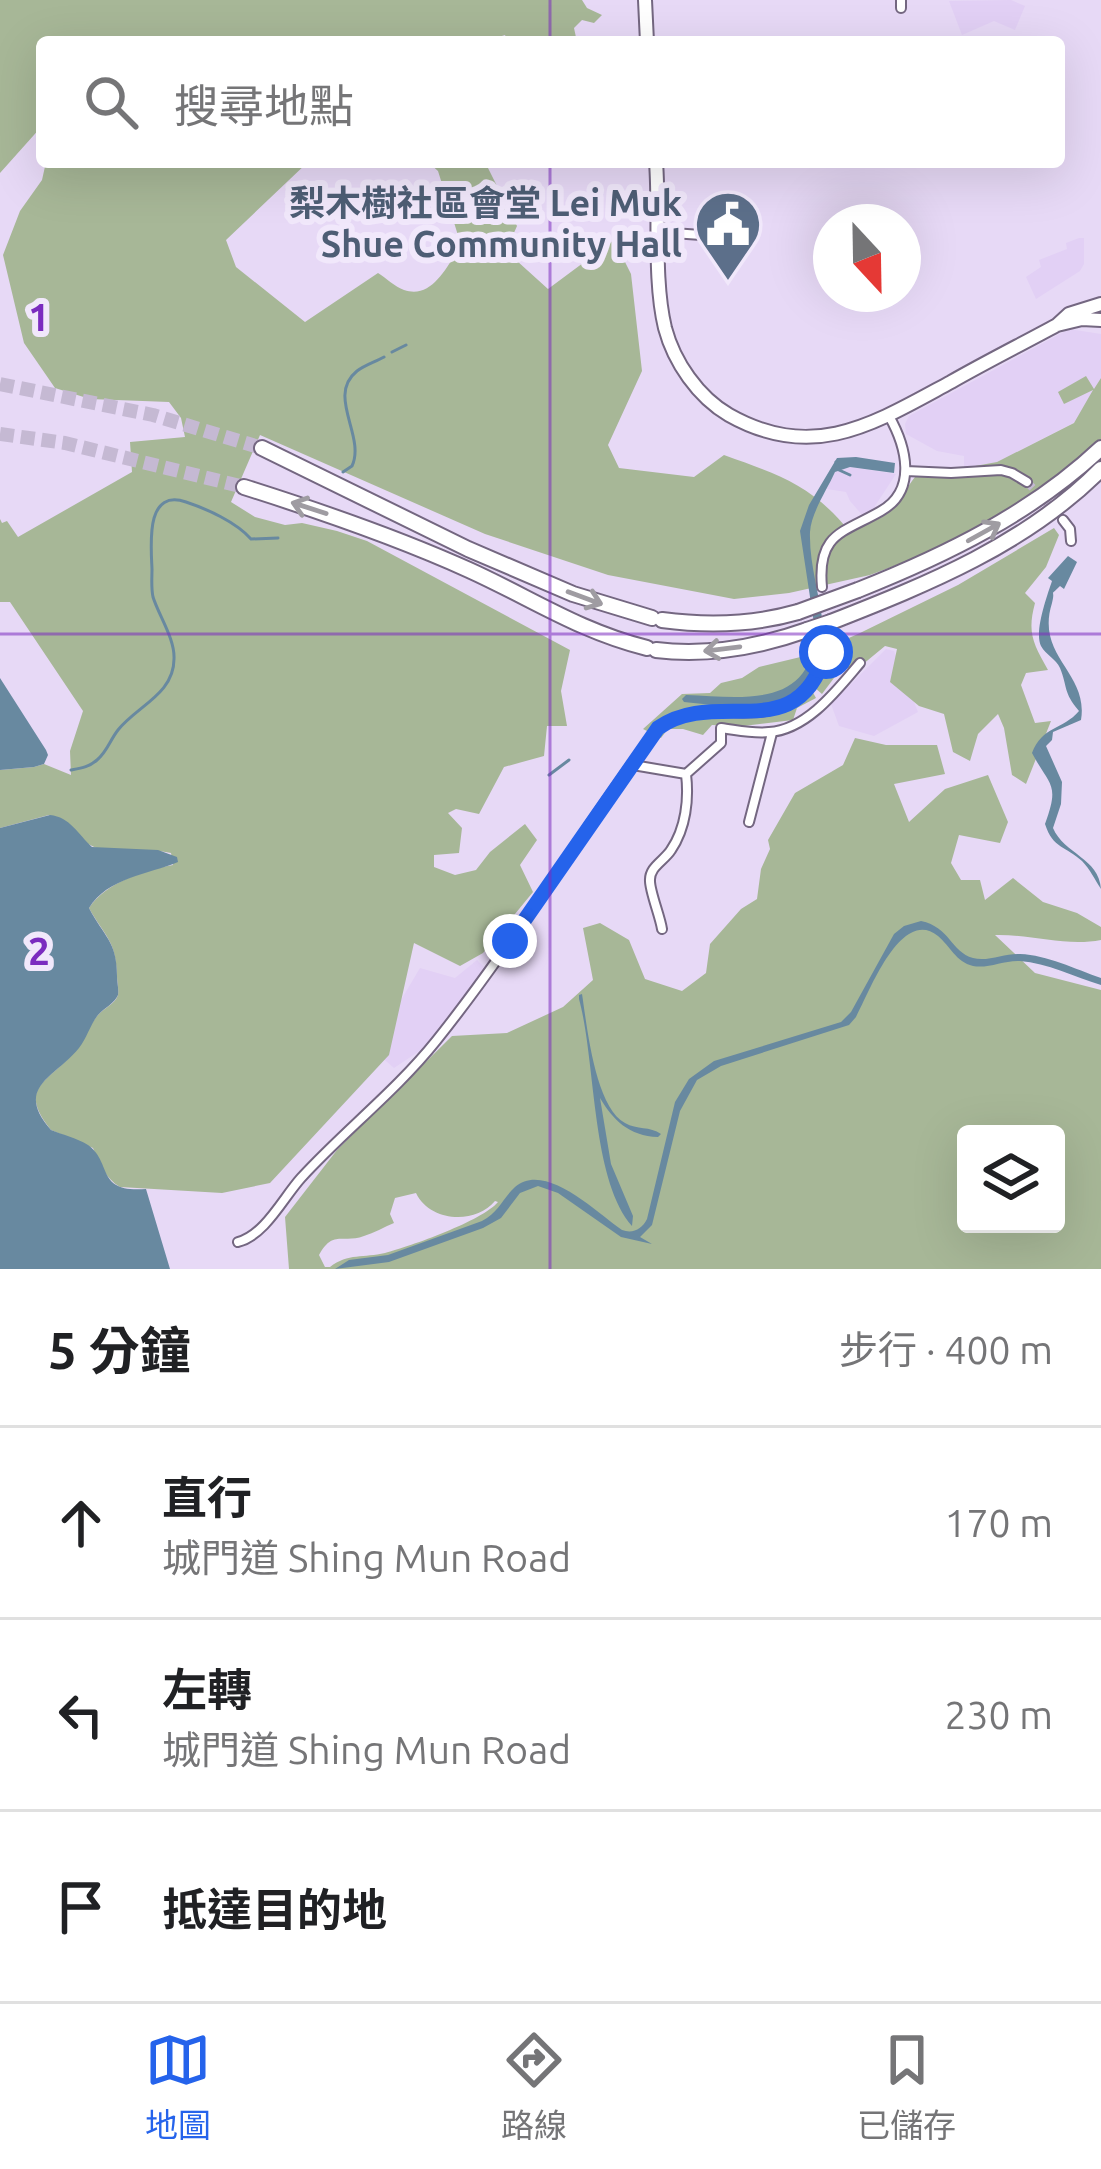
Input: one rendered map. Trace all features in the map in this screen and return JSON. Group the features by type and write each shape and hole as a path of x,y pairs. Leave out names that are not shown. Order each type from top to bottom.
{"highway":[{"path":"262,448 468,549 573,594 657,619 711,624 783,616 921,563 989,529 1050,490 1101,448"},
{"path":"1066,502 1101,469"},
{"path":"244,487 405,542 574,624 652,649 683,652 786,637 864,609 1015,538 1101,481"}],"main road":[{"path":"645,0 647,36"},
{"path":"656,168 662,304 668,337 680,364 712,404 763,431 794,438 860,429 1057,325 1101,320"},
{"path":"1057,325 1066,315 1101,304"}],"street":[{"path":"659,232 715,236"},
{"path":"822,587 827,547 849,525 894,500 902,487 904,452 889,416"},
{"path":"906,471 1001,470 1027,482"},
{"path":"1064,520 1071,541"},
{"path":"238,1242 256,1232 299,1180 434,1045 663,724 693,712 761,712 788,703 816,677 829,637"},
{"path":"721,728 772,733 790,726 815,710 860,663"},
{"path":"686,774 721,743 717,711"},
{"path":"749,822 772,733"},
{"path":"633,765 686,774"},
{"path":"662,929 650,880 653,868 671,850 682,827 686,774"}],"shaded area":[{"path":"1011,0 1025,6 1015,30 994,21 962,35 949,1"},
{"path":"1084,238 1080,271 1036,299 1026,277 1041,267 1039,260 1067,249 1066,243"},
{"path":"1069,329 1101,334 1101,378 1075,422 997,462 964,468 964,456 937,451 906,434 909,416"},
{"path":"850,467 896,474 876,511 863,516 846,492 827,489 835,472"},
{"path":"886,649 894,651 918,712 874,736 839,726 831,704"},
{"path":"477,960 485,968 430,1044 394,1068 372,1049 420,968 455,978"}],"green space":[{"path":"0,0 582,0 602,15 594,23 582,20 574,28 576,36 36,36 36,133 0,173"},
{"path":"45,168 302,168 226,240 236,267 305,322 378,273 404,290 414,292 431,285 461,245 435,168 488,168 517,226 506,251 548,289 614,240 631,274 642,371 608,445 619,468 694,477 724,455 778,475 807,492 849,531 892,510 915,477 966,477 964,468 997,462 1074,423 1093,390 1064,404 1058,392 1086,376 1094,389 1101,378 1101,441 1035,493 915,558 870,575 789,593 734,599 608,575 485,534 260,435 231,502 255,517 285,525 302,523 367,541 570,650 561,691 567,726 547,726 544,756 504,767 479,814 456,809 448,813 462,828 459,853 434,855 434,867 455,875 476,870 525,824 537,840 520,865 533,892 483,953 460,966 414,943 389,1055 270,1183 222,1193 120,1187 107,1175 93,1148 51,1130 36,1104 36,1094 118,995 112,946 89,908 126,879 173,865 171,853 100,849 49,815 0,828 0,770 44,764 71,775 70,751 83,711 10,602 0,602 0,519 18,537 132,472 130,442 185,437 181,418 169,402 90,399 55,388 24,343 3,255 20,211 42,180"},
{"path":"1054,528 1059,535 1046,567 1025,593 1035,603 1033,638 1048,670 1026,673 1021,685 1035,723 1051,721 1026,784 1012,775 998,714 978,734 970,761 953,752 944,714 919,706 890,682 897,649 885,646 862,665 840,670 822,694 809,674 767,703 715,705 713,716 759,717 811,689 816,698 797,708 793,720 712,725 703,735 668,729 661,738 643,729 682,694 710,693 721,683 759,667 813,654 958,585"},
{"path":"855,738 886,745 937,745 945,774 894,784 909,822 945,789 988,775 1008,822 1000,843 959,835 951,863 961,880 980,880 985,900 1013,878 1043,902 1101,927 1101,940 1088,942 995,935 1035,973 1101,990 1101,1269 289,1269 285,1217 337,1150 452,1036 507,1033 563,1007 593,980 583,928 600,923 629,940 645,979 682,991 706,973 710,944 741,909 757,899 761,869 770,849 768,840 795,793 843,765","holes":["416,1193 442,1215 465,1217 498,1202 428,1239 325,1267 319,1255 329,1242 364,1236 394,1223 390,1214 395,1198"]}],"water":[{"path":"837,458 895,463 894,473 850,467 835,472 816,509 810,544 823,640 808,679 787,697 760,706 684,702 686,695 771,693 802,674 815,630 800,531 809,505"},
{"path":"1068,556 1077,562 1064,589 1060,586 1053,592 1050,637 1077,689 1081,720 1053,732 1046,746 1062,782 1053,828 1094,870 1101,889 1082,861 1048,832 1051,786 1032,753 1041,738 1079,711 1058,665 1039,640 1052,581 1048,578"},
{"path":"0,678 46,750 44,764 0,770"},
{"path":"50,815 68,823 92,847 158,850 177,857 178,862 117,883 89,908 112,947 118,995 98,1015 79,1048 42,1084 36,1103 51,1130 96,1152 112,1182 146,1189 170,1269 0,1269 0,828"},
{"path":"921,921 938,928 973,958 1040,957 1101,978 1101,985 1030,962 973,966 938,936 924,930 911,933 888,956 849,1025 721,1066 697,1080 680,1111 652,1225 640,1237 652,1244 621,1237 558,1193 538,1186 520,1193 501,1218 483,1228 389,1262 335,1269 349,1260 388,1255 482,1221 527,1181 555,1184 622,1230 637,1230 647,1219 675,1102 689,1079 714,1061 841,1022 894,934"},
{"path":"582,994 594,1064 606,1101 625,1123 661,1134 648,1136 630,1130 616,1120 600,1098 611,1164 633,1216 632,1226 619,1205 602,1150 579,999"}],"waterway":[{"path":"392,352 406,345"},
{"path":"343,472 352,466 355,454 345,404 348,381 384,357"},
{"path":"836,462 839,470 850,475"},
{"path":"71,770 100,757 126,721 161,691 172,671 172,644 152,587 153,521 163,503 173,500 203,508 251,539 278,538"},
{"path":"549,775 569,760"}],"tunnel":[{"path":"0,384 153,415 262,448"},
{"path":"0,434 65,443 244,487"},
{"path":"1027,482 1063,520"}],"place":[{"name":"梨木樹社區會堂 Lei Muk Shue Community Hall","path":"728,283"}],"route":[{"path":"510,941 658,728 670,719 701,710 752,712 782,706 812,682 826,652"}]}
